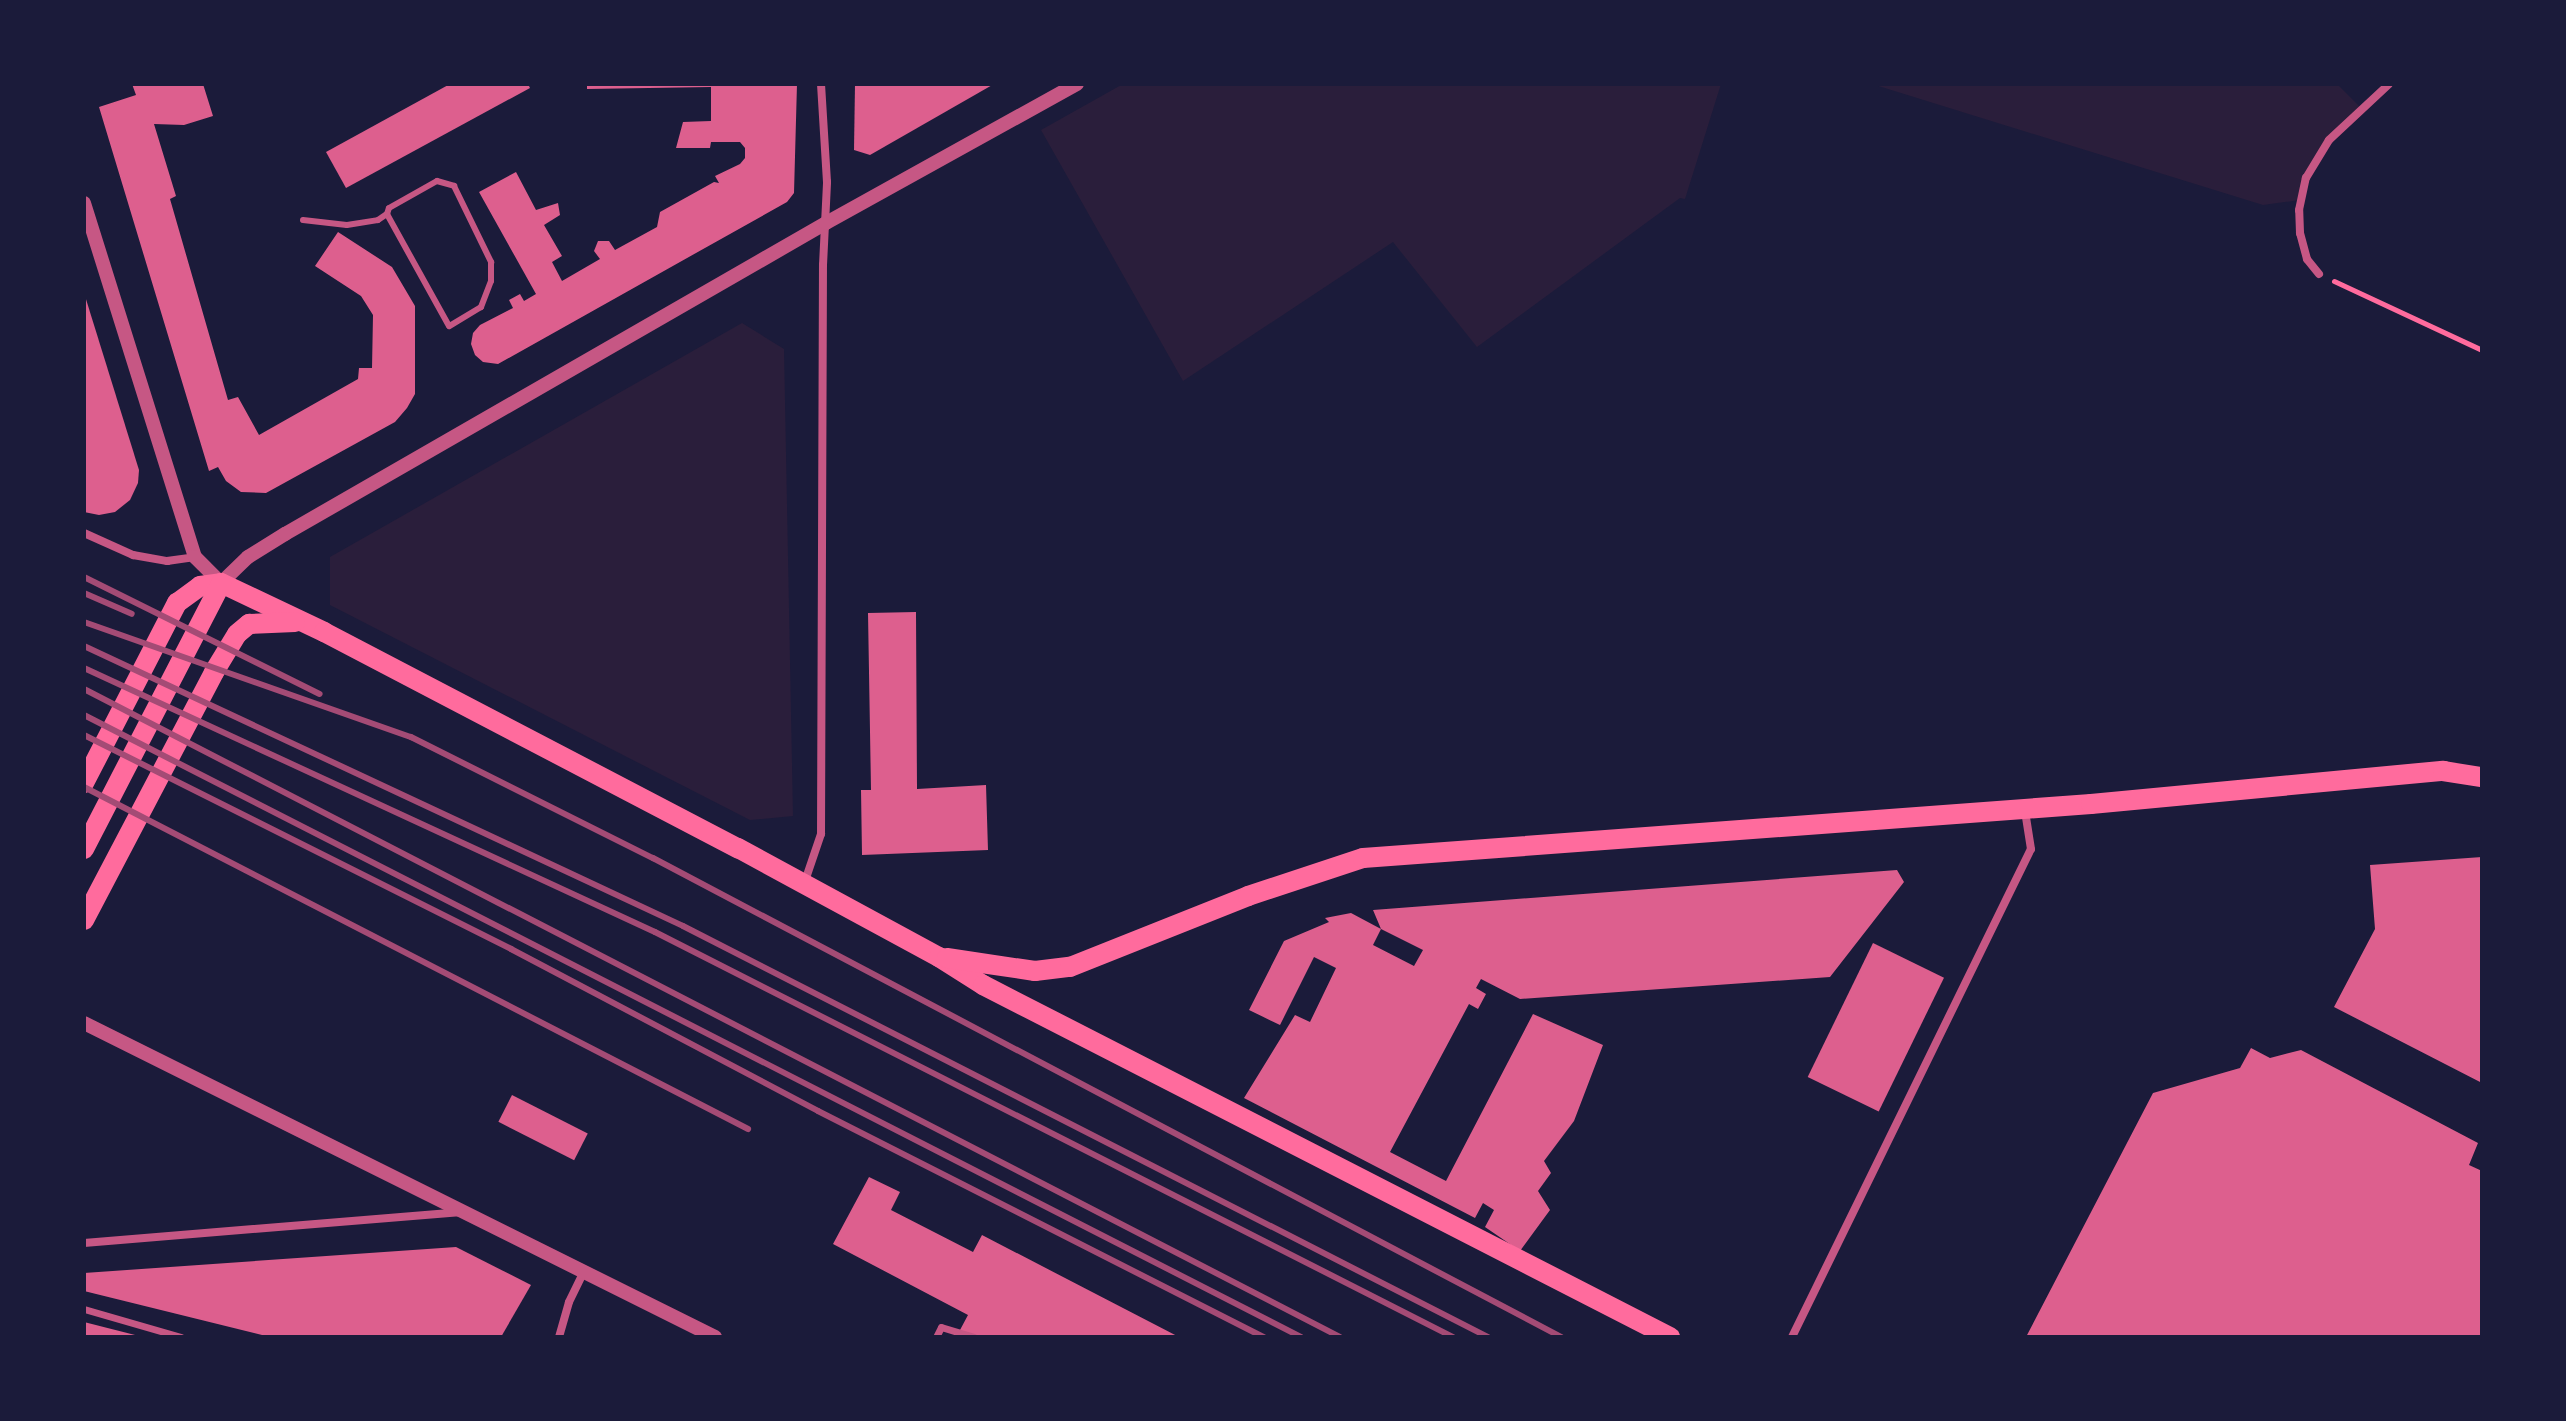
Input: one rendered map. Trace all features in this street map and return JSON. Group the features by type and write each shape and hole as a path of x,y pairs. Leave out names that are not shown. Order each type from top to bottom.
{"main road":[{"path":"84,849 221,583"},
{"path":"84,783 177,603 200,586 221,583 307,623 804,885 939,957 983,985 1670,1337"},
{"path":"84,920 237,634 249,624 273,620 307,623"},
{"path":"939,957 1035,971 1070,967 1248,896 1363,858 2025,810 2443,771 2482,777"}],"street":[{"path":"804,885 821,834 826,223 821,84"},
{"path":"84,203 195,557 221,583 248,557 285,534 826,223 1077,84"},
{"path":"2319,274 2307,259 2300,233 2299,210 2306,178 2329,140 2389,84"},
{"path":"84,533 133,555 167,561 195,557"},
{"path":"1792,1337 2031,849 2025,810"},
{"path":"84,1023 715,1337"},
{"path":"84,1243 463,1212"},
{"path":"559,1337 569,1302 584,1270"},
{"path":"84,1309 181,1337"},
{"path":"936,1337 941,1327 974,1337"}],"lane":[{"path":"303,220 347,225 378,220 387,214 389,208 437,181 454,186 491,262 491,281 481,307 449,326 387,214"}],"path":[{"path":"2319,274 2482,350"}],"shaded area":[{"path":"1123,84 1721,84 1685,199 1680,198 1477,347 1393,242 1183,381 1041,130"},
{"path":"1872,84 2337,84 2361,108 2322,149 2300,200 2263,205"},
{"path":"742,323 784,349 793,816 750,820 330,605 330,557"}],"building":[{"path":"132,84 203,84 213,116 184,125 154,124 176,196 170,199 228,400 238,397 259,435 358,379 359,368 372,368 373,315 361,296 315,266 338,232 392,267 415,306 415,394 407,408 395,422 266,493 241,492 226,481 218,467 209,471 99,107 136,95"},
{"path":"450,84 528,84 530,88 346,188 326,152"},
{"path":"587,84 797,84 794,193 787,202 498,364 483,362 475,355 471,344 473,333 480,325 513,308 509,300 520,294 524,301 536,294 479,192 516,172 536,210 558,203 560,215 544,225 562,256 552,262 562,281 600,259 594,251 598,241 609,241 615,250 657,227 660,212 714,182 719,183 715,176 740,164 745,158 745,148 740,142 711,142 710,148 676,148 683,122 711,121 711,87 587,89"},
{"path":"855,84 994,84 870,155 854,150"},
{"path":"85,296 139,470 138,483 130,500 115,512 99,515 84,512"},
{"path":"916,612 917,789 986,785 988,850 862,855 861,790 871,790 868,613"},
{"path":"2482,857 2482,1083 2334,1007 2375,929 2370,865"},
{"path":"1897,870 1904,882 1830,977 1520,999 1481,979 1476,988 1486,994 1478,1009 1469,1004 1390,1152 1446,1181 1533,1014 1603,1045 1574,1121 1544,1161 1551,1173 1538,1191 1550,1210 1520,1251 1485,1227 1494,1210 1483,1203 1475,1218 1244,1098 1295,1015 1310,1022 1336,968 1314,957 1280,1025 1249,1010 1284,941 1329,922 1325,918 1351,913 1381,929 1373,910","holes":["1381,929 1423,950 1414,966 1373,945"]},
{"path":"1873,943 1944,978 1879,1112 1808,1077"},
{"path":"2251,1048 2270,1058 2301,1050 2478,1143 2469,1165 2482,1171 2482,1337 2026,1337 2153,1093 2240,1068"},
{"path":"512,1095 588,1134 574,1160 498,1122"},
{"path":"869,1177 900,1192 891,1210 973,1252 982,1235 1179,1337 974,1337 960,1330 968,1315 833,1244"},
{"path":"456,1247 531,1285 501,1337 270,1337 84,1291 84,1273"},
{"path":"84,1322 139,1336 139,1337 84,1337"}],"railway":[{"path":"84,577 320,694"},
{"path":"84,593 132,614"},
{"path":"84,622 411,737 653,858 1561,1337"},
{"path":"84,646 683,926 1488,1337"},
{"path":"84,668 655,932 1453,1337"},
{"path":"84,689 1340,1337"},
{"path":"84,715 1301,1337"},
{"path":"84,735 511,949 818,1111 1264,1337"},
{"path":"84,787 748,1129"}]}
